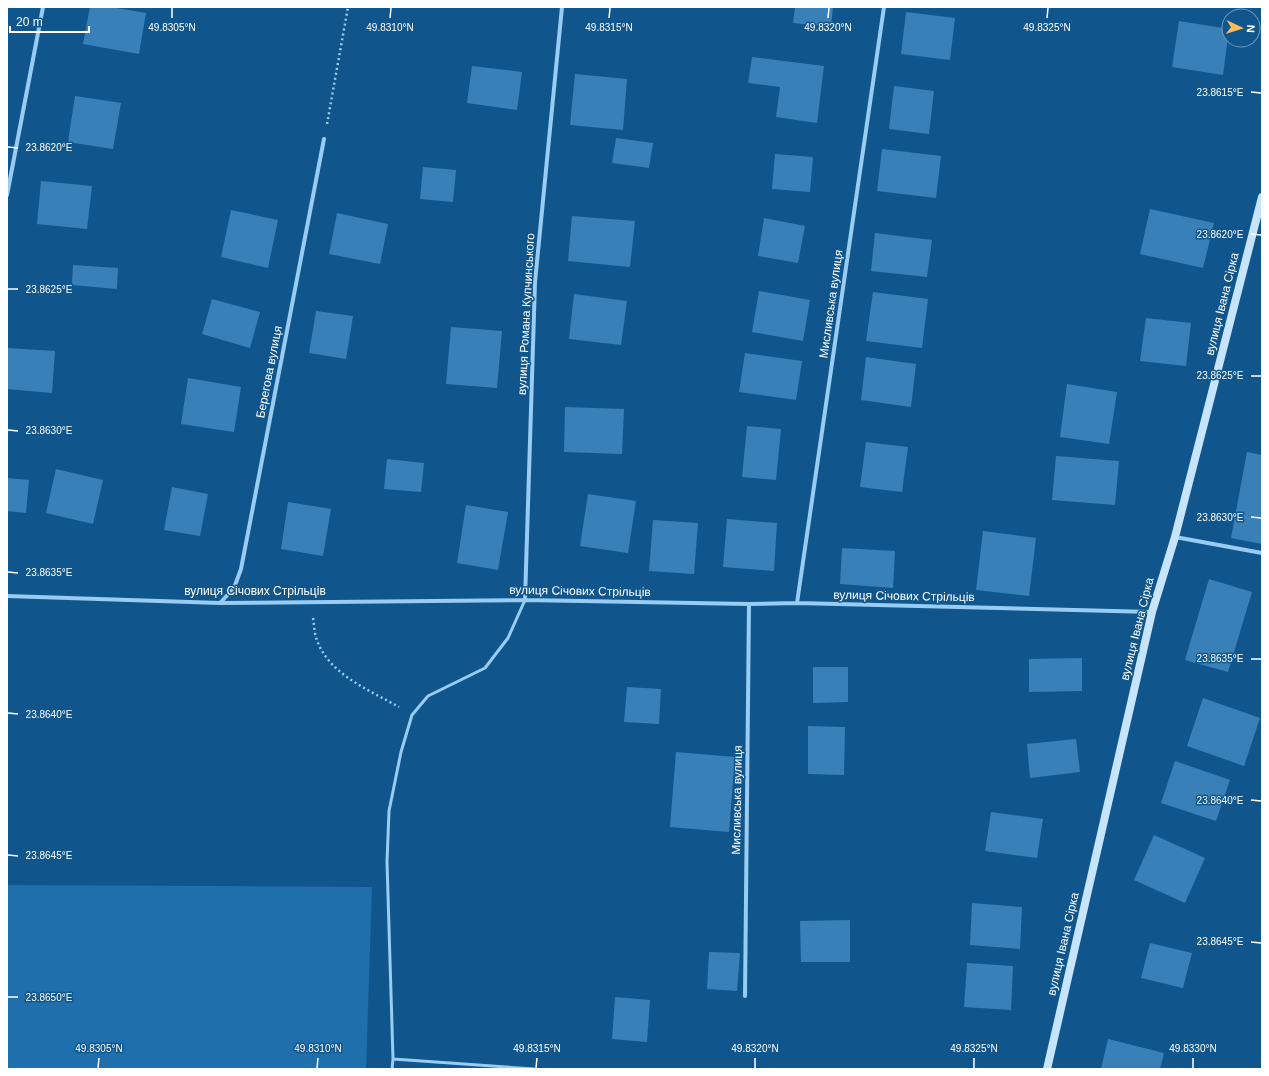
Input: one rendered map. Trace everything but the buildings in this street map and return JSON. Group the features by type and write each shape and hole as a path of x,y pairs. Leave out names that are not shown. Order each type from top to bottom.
{"street":[{"path":"7,195 43,7"},
{"name":"вулиця Романа Купчинського","path":"525,600 535,282 562,7"},
{"name":"Мисливська вулиця","path":"797,603 884,7"},
{"name":"Берегова вулиця","path":"220,602 234,588 241,570 324,139"},
{"name":"вулиця Івана Сірка","path":"1047,1069 1152,612 1175,537 1262,197"},
{"path":"1175,537 1262,553"},
{"name":"вулиця Січових Стрільців","path":"7,596 220,602 525,600 749,604 797,603 1152,612"},
{"name":"Мисливська вулиця","path":"744,996 749,604"}],"lane":[{"path":"392,1069 393,1059 387,862 389,811 401,752 412,715 428,696 485,668 508,638 525,600"},
{"path":"393,1059 534,1069"}],"path":[{"path":"324,139 348,7"},
{"path":"312,602 315,634 320,648 327,658 340,672 353,682 412,715"}],"shaded area":[{"path":"7,885 372,887 366,1069 7,1069"}]}
